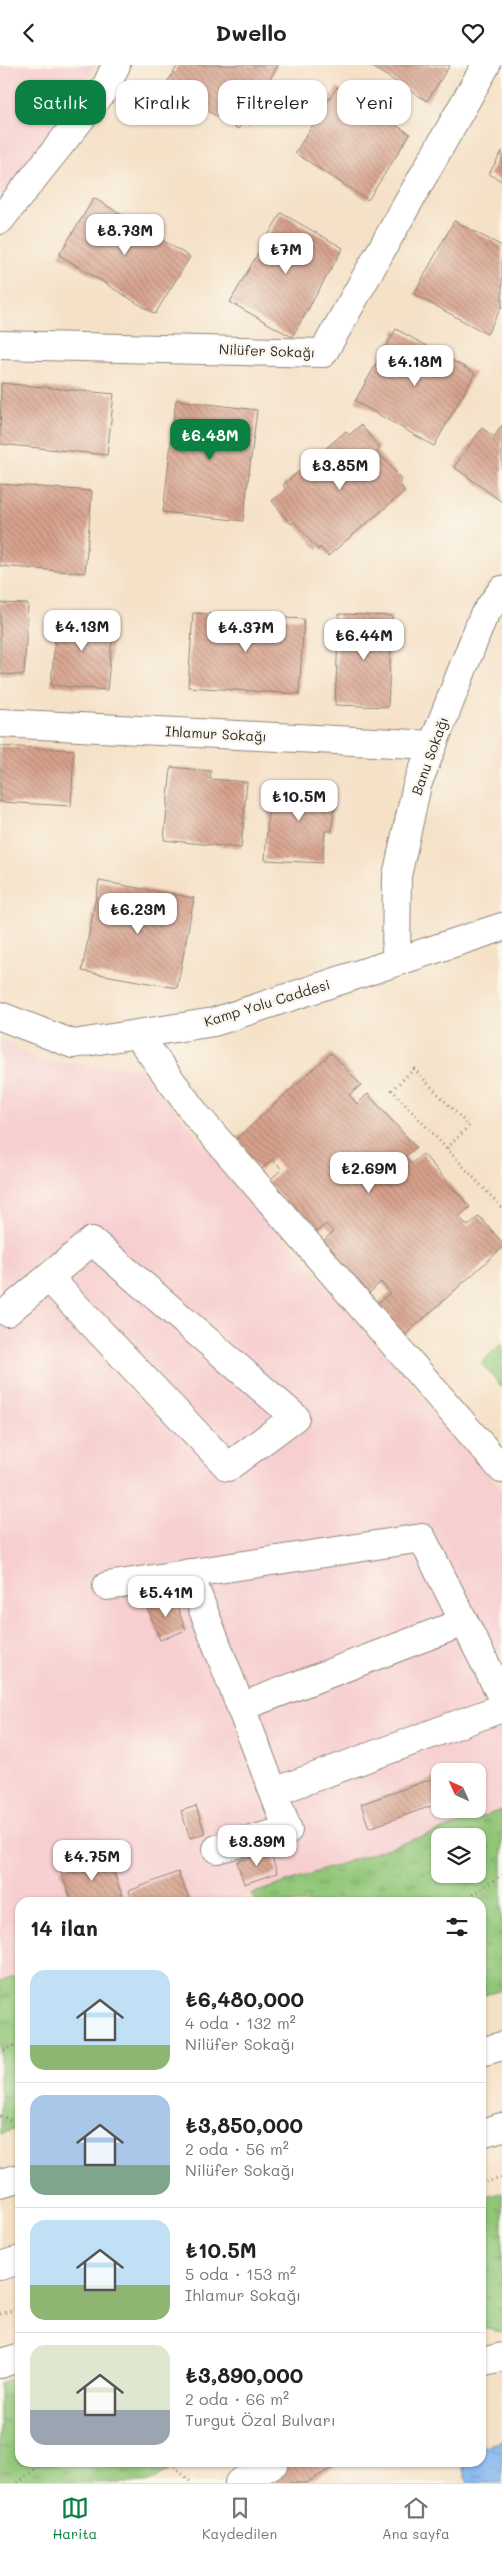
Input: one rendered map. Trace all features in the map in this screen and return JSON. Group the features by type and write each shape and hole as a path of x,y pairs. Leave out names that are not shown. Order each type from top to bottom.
{"main road":[{"path":"0,220 106,87 116,65"},
{"name":"Nilüfer Sokağı","path":"0,345 323,353 486,65"},
{"name":"Banu Sokağı","path":"396,962 397,876 417,785 484,617 502,590"},
{"name":"Ihlamur Sokağı","path":"0,723 433,745"},
{"name":"Kamp Yolu Caddesi","path":"0,1016 73,1044 214,1022 502,927"},
{"path":"137,1034 196,1115 502,1469"},
{"path":"7,1312 48,1277 92,1241 295,1417 228,1467 48,1277"},
{"path":"107,1585 422,1538 502,1697"},
{"path":"189,1573 288,1830 217,1849"},
{"path":"241,1707 464,1622"},
{"path":"274,1792 502,1708"},
{"path":"486,2051 502,2046"},
{"path":"0,2183 15,2178"},
{"path":"0,2266 15,2262"},
{"path":"486,2361 502,2357"},
{"path":"0,2364 15,2359"},
{"path":"239,2483 267,2467"}],"path":[{"path":"447,1148 469,1126 414,1069 392,1090 502,1208"},
{"path":"469,1897 502,1875"},
{"path":"0,2053 15,2046"},
{"path":"0,2116 15,2121"},
{"path":"486,2182 502,2178"},
{"path":"0,2314 15,2310"},
{"path":"18,2483 37,2467"},
{"path":"175,2467 192,2483"}],"shaded area":[{"path":"0,65 94,65 87,80 15,80 15,125 55,125 0,200"},
{"path":"0,1037 40,1062 139,1068 502,1490 502,1810 486,1815 486,1763 431,1763 431,1818 478,1818 448,1828 431,1828 431,1834 241,1897 15,1897 15,1977 0,1982"}],"green space":[{"path":"502,1343 502,1387 481,1363"},
{"path":"502,1810 502,1990 486,1995 486,1897 253,1897 251,1894 431,1834 431,1883 486,1883 486,1828 448,1828 478,1818 486,1818 486,1815"},
{"path":"15,1977 15,2130 0,2134 0,1982"},
{"path":"502,2192 502,2332 486,2329 486,2196"},
{"path":"15,2378 15,2467 173,2467 147,2483 0,2483 0,2383"}],"water":[{"path":"502,2441 502,2483 469,2483 463,2467 486,2467 486,2446"}],"building":[{"path":"178,65 278,65 270,79 272,80 218,80 218,117 208,111 208,80 169,80"},
{"path":"369,65 450,65 427,101 411,91 411,80 393,80"},
{"path":"337,87 337,125 396,125 410,134 368,200 295,153 313,125 327,125 327,103"},
{"path":"231,125 240,125 238,129"},
{"path":"502,151 502,181 489,174"},
{"path":"94,198 190,257 155,314 59,255"},
{"path":"281,213 343,248 292,337 230,302"},
{"path":"454,221 502,246 502,306 487,334 414,294"},
{"path":"396,329 475,373 434,446 355,401"},
{"path":"1,383 114,394 107,455 0,444"},
{"path":"176,400 257,410 243,521 163,512"},
{"path":"361,425 380,448 377,451 402,480 399,483 405,491 328,556 320,547 318,550 294,522 291,524 272,501 286,489 283,485 346,431 349,435"},
{"path":"502,425 502,502 454,467 482,428 494,437"},
{"path":"0,484 92,491 85,573 0,566"},
{"path":"0,603 28,604 24,675 0,674"},
{"path":"193,613 304,619 299,694 188,687"},
{"path":"339,614 392,616 388,707 335,705"},
{"path":"57,615 114,620 107,690 51,685"},
{"path":"0,746 74,750 71,806 0,802"},
{"path":"171,767 211,771 210,779 247,782 241,848 164,840"},
{"path":"270,783 335,787 332,831 325,831 322,863 265,860"},
{"path":"99,881 194,898 177,988 82,971"},
{"path":"331,1053 361,1085 349,1095 357,1104 368,1094 416,1147 405,1157 411,1164 423,1154 470,1207 459,1217 468,1226 479,1216 502,1242 502,1248 404,1336 376,1305 390,1293 381,1282 367,1295 321,1243 333,1232 326,1224 314,1234 268,1182 282,1169 272,1159 260,1171 233,1142"},
{"path":"173,1596 186,1630 160,1640 147,1606"},
{"path":"431,1779 431,1806 369,1828 361,1804"},
{"path":"196,1806 205,1833 190,1838 181,1811"},
{"path":"270,1851 277,1873 244,1884 237,1862"},
{"path":"106,1852 123,1897 70,1897 60,1869"},
{"path":"178,1872 188,1897 132,1897 129,1891"},
{"path":"280,2467 334,2467 306,2483 270,2483 265,2475"}]}
